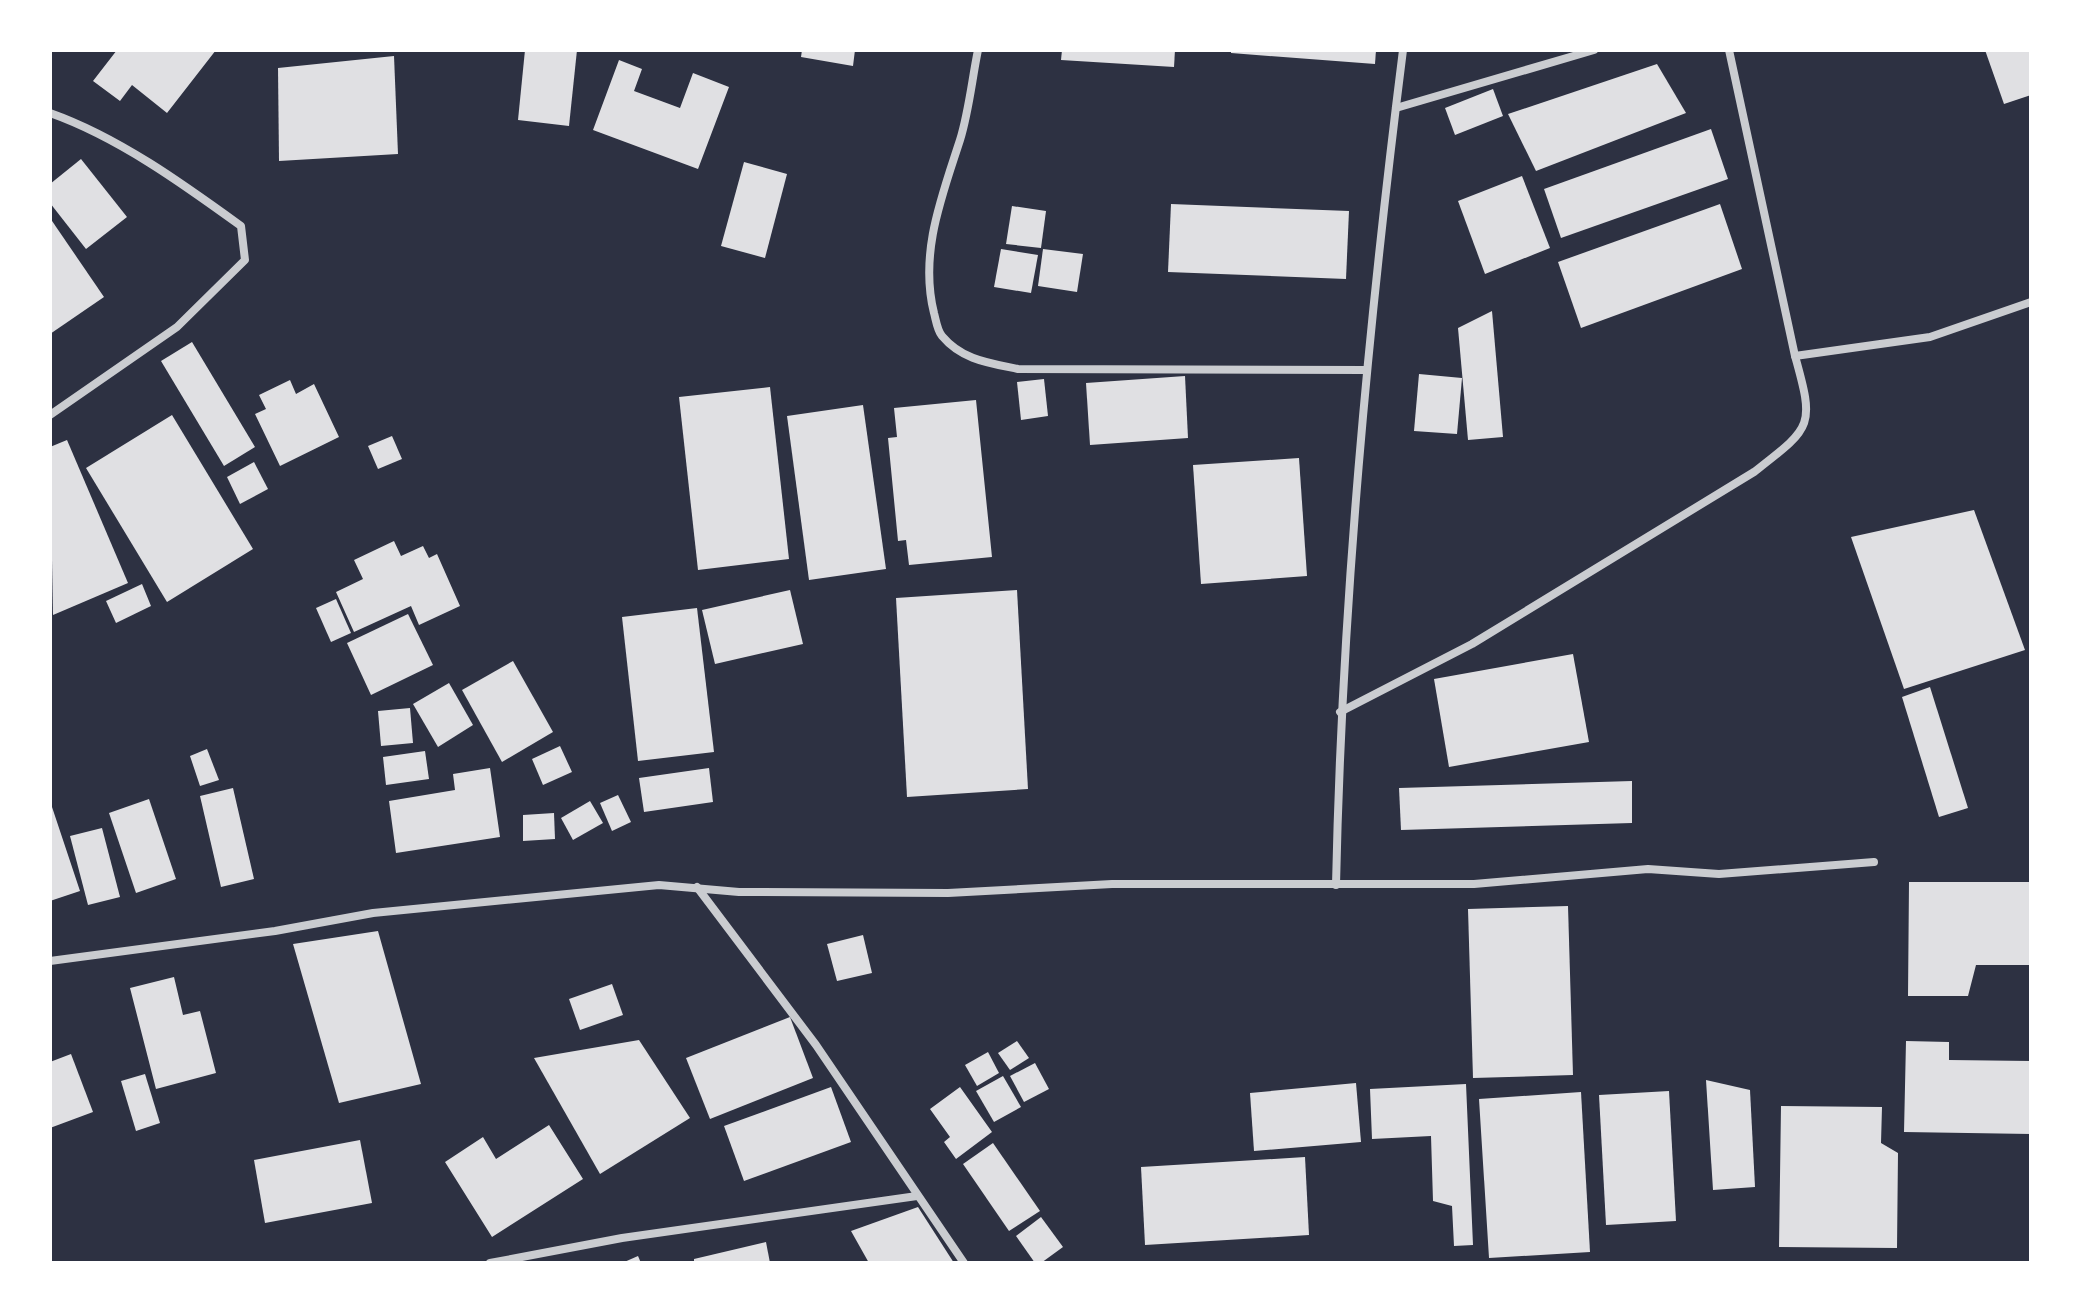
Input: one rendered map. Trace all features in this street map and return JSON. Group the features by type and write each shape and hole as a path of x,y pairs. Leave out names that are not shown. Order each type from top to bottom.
{"street":[{"path":"978,50 960,139 939,204 928,268 940,334 970,360 1018,369 1365,370"},
{"path":"1336,885 1340,712 1365,370 1403,50"},
{"path":"1396,108 1594,50"},
{"path":"1340,712 1472,644 1754,472 1794,441 1809,405 1795,356 1729,50"},
{"path":"50,113 73,121 130,154 241,226 245,260 177,327 50,415"},
{"path":"1795,356 1930,337 2031,302"},
{"path":"50,961 275,931 373,913 649,886 739,892 948,893 1112,884 1474,884 1648,869 1719,874 1874,862"},
{"path":"697,887 816,1045 964,1263"},
{"path":"490,1263 622,1238 917,1196"}],"building":[{"path":"117,50 216,50 167,113 132,85 120,101 93,81"},
{"path":"525,50 577,50 569,126 518,120"},
{"path":"802,50 855,50 853,66 801,57"},
{"path":"1062,50 1175,50 1174,67 1061,60"},
{"path":"1231,50 1376,50 1375,64 1231,53"},
{"path":"1985,50 2031,50 2031,95 2004,104"},
{"path":"394,56 398,154 279,161 278,68"},
{"path":"619,60 642,69 634,91 680,108 693,73 729,87 698,169 593,130"},
{"path":"1657,64 1686,113 1536,171 1508,114"},
{"path":"1493,89 1503,116 1455,135 1445,108"},
{"path":"1711,129 1728,179 1561,238 1544,189"},
{"path":"81,159 127,217 86,249 50,203 50,184"},
{"path":"744,162 787,174 765,258 721,246"},
{"path":"1522,176 1550,248 1485,274 1458,201"},
{"path":"1171,204 1349,211 1346,279 1168,272"},
{"path":"1720,204 1742,269 1581,328 1558,262"},
{"path":"1012,206 1046,211 1041,248 1006,244"},
{"path":"50,218 104,297 50,334"},
{"path":"1001,249 1038,255 1031,293 994,287"},
{"path":"1043,249 1083,254 1077,292 1038,286"},
{"path":"1492,311 1503,437 1468,440 1458,328"},
{"path":"192,342 255,447 224,466 161,361"},
{"path":"1419,374 1462,378 1457,434 1414,431"},
{"path":"1185,376 1188,438 1090,445 1086,383"},
{"path":"1044,379 1048,416 1021,420 1017,382"},
{"path":"290,380 296,394 314,384 339,437 280,466 255,414 266,409 259,395"},
{"path":"770,387 789,559 698,570 679,397"},
{"path":"976,400 992,557 909,565 906,540 898,541 888,438 897,437 894,408"},
{"path":"863,405 886,569 809,580 787,416"},
{"path":"172,415 253,549 167,602 86,468"},
{"path":"392,436 402,459 378,469 368,446"},
{"path":"67,440 128,583 53,615 50,447"},
{"path":"1299,458 1307,576 1201,584 1193,465"},
{"path":"254,462 268,489 240,504 227,477"},
{"path":"1974,510 2025,650 1904,689 1851,537"},
{"path":"394,541 401,556 423,546 429,558 437,554 460,606 419,625 411,606 354,632 336,592 363,579 354,560"},
{"path":"142,584 151,606 116,623 106,601"},
{"path":"790,590 803,644 715,664 702,610"},
{"path":"1017,590 1028,789 907,797 896,598"},
{"path":"336,599 351,633 331,642 316,608"},
{"path":"697,608 714,752 638,761 622,617"},
{"path":"408,614 433,665 371,695 347,643"},
{"path":"1573,654 1589,742 1449,767 1434,679"},
{"path":"513,661 553,732 502,762 462,690"},
{"path":"449,683 473,725 438,747 413,704"},
{"path":"1930,687 1968,808 1939,817 1902,697"},
{"path":"410,708 413,743 381,746 378,711"},
{"path":"560,746 572,772 543,785 532,759"},
{"path":"207,749 219,780 200,786 190,756"},
{"path":"425,751 429,779 386,785 383,757"},
{"path":"490,768 500,837 396,853 389,801 455,790 453,774"},
{"path":"709,768 713,802 644,812 639,778"},
{"path":"1632,781 1632,823 1401,830 1399,788"},
{"path":"233,788 254,879 221,887 200,796"},
{"path":"618,795 631,822 612,831 600,803"},
{"path":"149,799 176,879 136,893 109,813"},
{"path":"50,801 80,891 50,901"},
{"path":"590,801 603,823 573,840 561,818"},
{"path":"554,813 555,839 523,841 523,815"},
{"path":"102,828 120,897 88,905 70,836"},
{"path":"1909,882 2031,882 2031,965 1976,965 1968,996 1908,996"},
{"path":"1568,906 1573,1075 1473,1078 1468,909"},
{"path":"378,931 421,1084 339,1103 293,944"},
{"path":"863,935 872,973 837,981 827,944"},
{"path":"174,977 183,1015 200,1011 216,1073 156,1089 130,988"},
{"path":"612,984 623,1015 580,1030 569,999"},
{"path":"790,1017 813,1078 710,1119 686,1058"},
{"path":"639,1040 690,1118 600,1174 534,1058"},
{"path":"1017,1041 1029,1058 1010,1070 998,1053"},
{"path":"1906,1041 1949,1042 1949,1060 2031,1061 2031,1134 1904,1132"},
{"path":"988,1052 999,1073 977,1086 965,1065"},
{"path":"71,1054 93,1112 50,1128 50,1062"},
{"path":"1035,1063 1049,1089 1024,1102 1010,1076"},
{"path":"145,1074 160,1123 136,1131 121,1081"},
{"path":"1003,1076 1021,1107 994,1122 976,1091"},
{"path":"1706,1080 1750,1090 1755,1187 1713,1190"},
{"path":"1356,1083 1361,1142 1254,1151 1250,1093"},
{"path":"1466,1084 1473,1245 1454,1246 1452,1206 1433,1201 1431,1136 1372,1139 1370,1089"},
{"path":"831,1087 851,1142 744,1181 724,1126"},
{"path":"960,1087 992,1132 956,1159 944,1142 950,1137 930,1109"},
{"path":"1669,1091 1676,1221 1606,1225 1599,1095"},
{"path":"1581,1092 1590,1252 1489,1258 1479,1099"},
{"path":"1781,1106 1882,1107 1881,1143 1898,1153 1897,1248 1779,1247"},
{"path":"549,1125 583,1179 492,1237 445,1162 483,1137 496,1159"},
{"path":"360,1140 372,1203 265,1223 254,1160"},
{"path":"993,1143 1040,1211 1009,1231 963,1164"},
{"path":"1305,1157 1309,1235 1145,1245 1141,1167"},
{"path":"918,1207 954,1263 869,1263 851,1231"},
{"path":"1041,1217 1063,1247 1041,1263 1035,1263 1016,1236"},
{"path":"766,1242 770,1263 694,1263 694,1259"},
{"path":"638,1256 641,1263 622,1263"}]}
